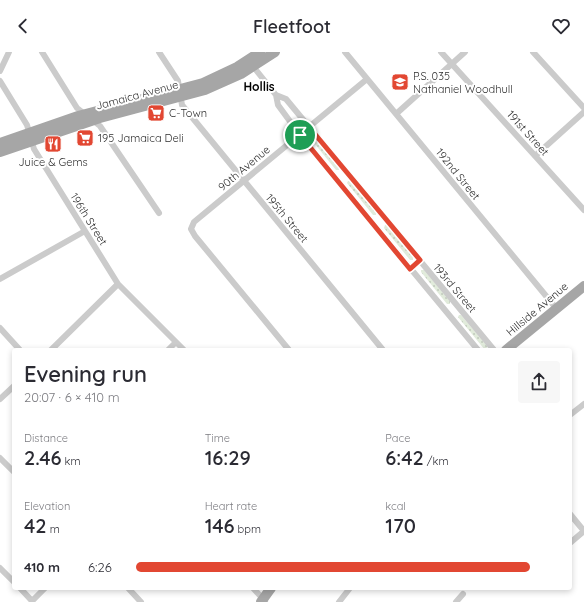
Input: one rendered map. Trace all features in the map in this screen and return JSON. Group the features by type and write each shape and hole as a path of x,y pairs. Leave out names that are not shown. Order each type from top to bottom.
{"main road":[{"name":"Jamaica Avenue","path":"251,63 260,52"},
{"name":"Jamaica Avenue","path":"0,152 31,137 88,117 203,83 237,67 251,63 275,52"},
{"name":"Jamaica Avenue","path":"0,143 31,137"},
{"name":"Hillside Avenue","path":"508,348 584,286"},
{"path":"264,601 270,590"}],"street":[{"path":"0,71 9,52"},
{"path":"42,52 77,108 100,126 159,213"},
{"name":"195th Street","path":"159,52 176,77 182,105 381,348"},
{"name":"192nd Street","path":"346,52 556,308"},
{"name":"191st Street","path":"441,52 584,210"},
{"path":"396,114 465,52"},
{"path":"533,52 584,108"},
{"name":"193rd Street","path":"251,63 276,95 278,106 300,135 476,348"},
{"name":"90th Avenue","path":"287,348 195,236 191,229 194,222 367,79"},
{"name":"196th Street","path":"0,81 27,125 34,149 118,284 182,348"},
{"name":"193rd Street","path":"276,95 286,99 492,348"},
{"path":"535,156 584,112"},
{"path":"337,180 347,173"},
{"path":"372,223 381,214"},
{"path":"0,279 85,231"},
{"path":"410,269 420,260"},
{"path":"53,348 118,284"},
{"path":"448,314 457,306"},
{"path":"0,328 18,348"},
{"path":"170,348 176,342"},
{"path":"0,399 12,388"},
{"path":"572,413 584,404"},
{"path":"0,458 12,470"},
{"path":"572,516 584,531 572,541"},
{"path":"0,568 12,580"},
{"path":"22,590 32,602 43,590"},
{"path":"130,590 141,602"},
{"path":"255,590 264,601"},
{"path":"339,602 348,590"},
{"path":"456,602 463,594"}],"green space":[{"path":"312,135 339,167 339,170 336,170 310,138"},
{"path":"350,181 376,212 376,215 373,215 347,183"},
{"path":"385,225 387,225 413,257 413,260 410,260 384,228"},
{"path":"421,270 424,270 450,301 450,304 447,304 421,272"},
{"path":"461,315 488,347 483,348 458,317"}],"place":[{"name":"P.S. 035 Nathaniel Woodhull","path":"400,82"},
{"name":"C-Town","path":"156,113"},
{"name":"195 Jamaica Deli","path":"85,138"},
{"name":"Juice & Gems","path":"53,144"}],"district":[{"name":"Hollis","path":"259,87"}],"route":[{"path":"309,127 420,260 410,269 372,223 300,135 309,127"}]}
